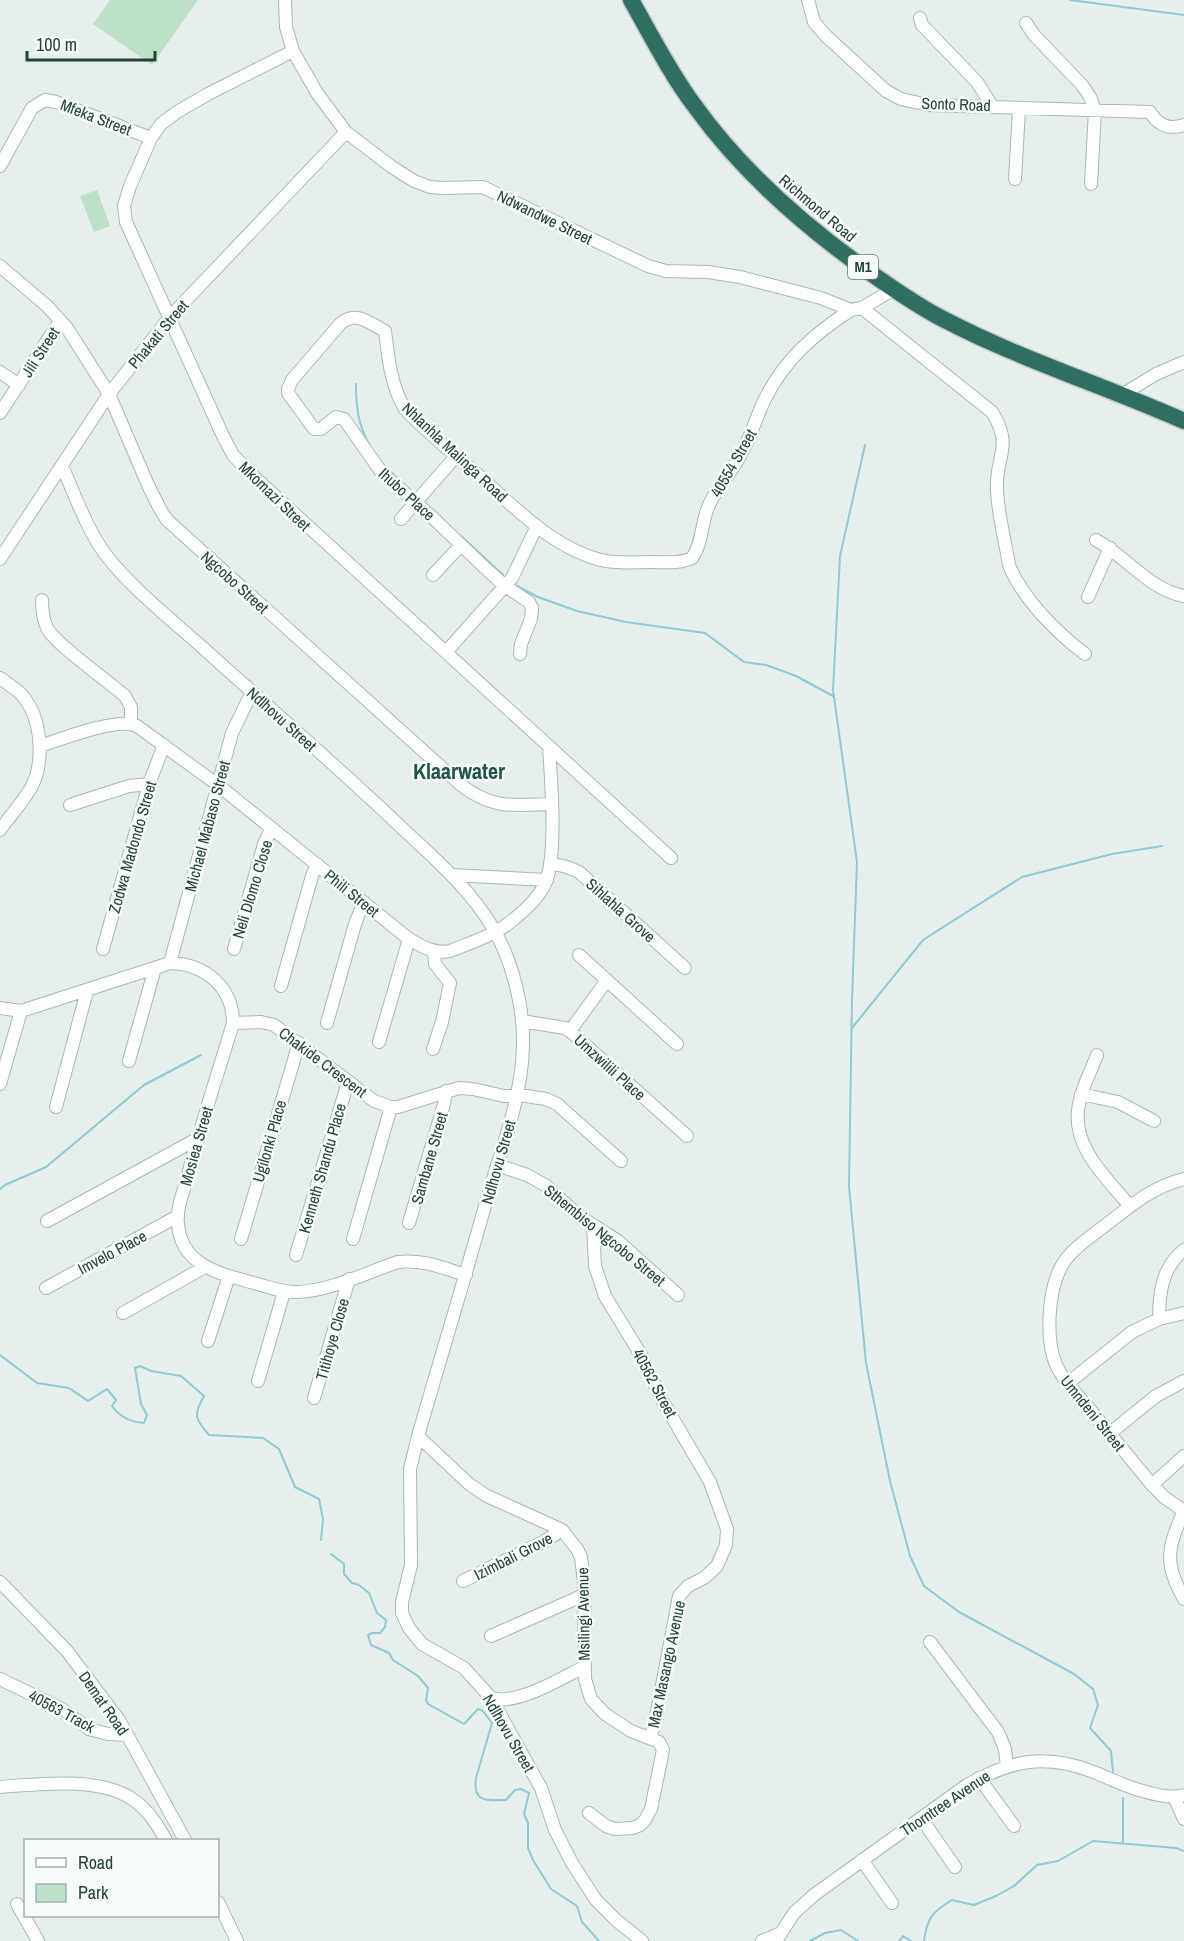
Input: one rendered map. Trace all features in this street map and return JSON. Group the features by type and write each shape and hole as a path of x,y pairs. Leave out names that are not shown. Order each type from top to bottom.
{"highway":[{"name":"Richmond Road","path":"631,0 693,104 730,151 773,195 822,237 894,289 943,319 992,343 1184,421"}],"street":[{"name":"Ndwandwe Street","path":"285,0 286,27 293,51 317,93 346,132 414,181 443,188 483,187 648,266 666,271 708,272 740,277 856,309 992,412 1003,434 1004,445 996,487 1013,575 1063,637 1085,654"},
{"name":"Sonto Road","path":"808,0 814,22 825,35 886,91 912,103 1150,112 1154,119 1162,125 1168,127 1184,125"},
{"path":"920,18 922,26 977,82 992,106"},
{"path":"1026,23 1034,35 1082,85 1095,110 1091,184"},
{"name":"Mkomazi Street","path":"293,51 177,112 161,124 151,138 130,186 124,206 126,222 223,436 240,464 671,858"},
{"name":"Mfeka Street","path":"0,166 32,108 40,101 56,102 151,138"},
{"path":"1015,178 1019,108"},
{"name":"Phakati Street","path":"0,559 109,394 170,316 346,132"},
{"name":"Ngcobo Street","path":"0,266 47,306 60,321 109,394 152,493 167,520 434,761 476,796 501,805 552,804"},
{"path":"856,309 894,289"},
{"name":"40554 Street","path":"537,526 568,547 599,560 659,562 692,558 715,493 740,457 765,399 783,369 809,341 827,326 856,309"},
{"name":"Nhlanhla Malinga Road","path":"314,429 288,393 288,389 292,380 347,318 361,319 385,331 399,400 414,418 537,526"},
{"name":"Jili Street","path":"0,413 60,321"},
{"path":"1120,396 1156,374 1184,362"},
{"path":"0,372 19,385"},
{"name":"Ihubo Place","path":"314,429 321,429 336,417 344,419 382,473 505,585 526,599 532,608 530,623 521,644 520,654"},
{"path":"401,519 456,456"},
{"name":"Ndlhovu Street","path":"62,466 105,553 138,588 452,875 469,894 495,931 515,982 522,1022 521,1072 466,1275 417,1436 410,1469 411,1565 402,1602 402,1613 409,1628 422,1644 464,1668 491,1698 541,1788 555,1830 572,1863 596,1900 642,1941"},
{"path":"446,652 505,585 522,559 537,526"},
{"path":"1096,540 1159,588 1184,596"},
{"path":"432,574 461,545"},
{"path":"1088,597 1110,549"},
{"path":"40,746 117,723 131,723 131,706 125,696 58,642 47,630 42,600"},
{"path":"0,678 22,695 29,705 34,715 40,746 39,765 33,783 0,830"},
{"name":"Michael Mabaso Street","path":"171,963 232,733 252,692"},
{"name":"Phili Street","path":"131,723 218,785 409,939 434,952"},
{"name":"Zodwa Madondo Street","path":"103,949 149,784 164,745"},
{"path":"433,1049 442,1023 450,984 435,964 434,952 450,951 507,924 535,899 547,880 550,863 552,804 549,747"},
{"path":"70,805 129,786 149,784"},
{"name":"Neli Dlomo Close","path":"234,949 264,844 271,829"},
{"name":"Sihlahla Grove","path":"550,863 579,872 685,968"},
{"path":"281,986 312,876 318,864"},
{"path":"452,875 547,880"},
{"path":"327,1023 355,924 364,903"},
{"path":"379,1042 409,939"},
{"path":"579,955 677,1044"},
{"path":"0,1008 21,1011 171,963"},
{"name":"Mosiea Street","path":"171,963 183,963 196,967 219,983 227,994 233,1010 233,1023 197,1140 178,1216 179,1232 188,1253 205,1267 284,1292 299,1293 316,1289 398,1262 411,1260 466,1275"},
{"path":"129,1061 155,968"},
{"path":"570,1030 607,980"},
{"path":"56,1107 87,991"},
{"path":"0,1084 21,1011"},
{"name":"Umzwilili Place","path":"522,1022 570,1030 687,1136"},
{"name":"Chakide Crescent","path":"233,1023 269,1023 299,1043 374,1101 391,1107"},
{"name":"Ugilonki Place","path":"241,1239 299,1043"},
{"path":"1097,1055 1081,1094 1077,1121 1078,1133 1085,1148 1129,1205"},
{"name":"Kenneth Shandu Place","path":"297,1255 348,1082"},
{"path":"353,1239 391,1107 403,1106 459,1088 504,1096 546,1099 557,1104 621,1161"},
{"name":"Sambane Street","path":"409,1224 446,1091"},
{"path":"1081,1094 1119,1102 1154,1121"},
{"path":"46,1221 197,1140"},
{"name":"Sthembiso Ngcobo Street","path":"497,1165 527,1175 545,1185 592,1225 618,1241 678,1295"},
{"name":"Umndeni Street","path":"1184,1179 1161,1186 1129,1205 1070,1255 1060,1268 1054,1283 1051,1304 1051,1344 1056,1363 1068,1383 1152,1485 1164,1497 1184,1510"},
{"name":"Imvelo Place","path":"46,1288 178,1216"},
{"name":"40562 Street","path":"592,1225 595,1266 605,1296 641,1355 662,1400 710,1482 726,1522 727,1538"},
{"path":"1159,1319 1159,1297 1165,1274 1171,1263 1184,1250"},
{"path":"123,1313 205,1267"},
{"path":"208,1341 229,1276"},
{"name":"Titihoye Close","path":"314,1398 349,1279"},
{"path":"258,1381 284,1292"},
{"path":"1068,1383 1132,1332 1159,1319 1184,1313"},
{"path":"1109,1434 1156,1396 1184,1381"},
{"name":"Msilingi Avenue","path":"417,1436 454,1472 478,1490 562,1530 581,1557 584,1595 584,1667 585,1680 591,1699 605,1714 631,1731 650,1738"},
{"path":"1152,1485 1184,1456"},
{"path":"1184,1510 1169,1555 1171,1571 1184,1599"},
{"name":"Izimbali Grove","path":"463,1581 545,1542 562,1530"},
{"name":"Max Masango Avenue","path":"650,1738 679,1596 688,1586 704,1578 717,1566 727,1538"},
{"name":"Demat Road","path":"0,1582 67,1651 119,1720 184,1839"},
{"path":"491,1636 584,1595"},
{"path":"930,1642 998,1732 1005,1749 1007,1766"},
{"path":"491,1698 497,1700 516,1698 584,1667"},
{"name":"40563 Track","path":"0,1679 62,1709 90,1729 108,1734 127,1735"},
{"path":"589,1813 606,1826 615,1829 633,1828 645,1820 651,1809 663,1750 659,1742 650,1738"},
{"name":"Thorntree Avenue","path":"779,1937 799,1908 814,1895 979,1778 1007,1766 1039,1760 1064,1763 1155,1795 1179,1796"},
{"path":"979,1778 1014,1826"},
{"path":"0,1787 91,1785 126,1795 158,1825 165,1839"},
{"path":"1179,1796 1184,1819"},
{"path":"921,1818 956,1867"},
{"path":"862,1860 892,1903"},
{"path":"17,1904 24,1916"},
{"path":"219,1904 237,1941"},
{"path":"24,1917 38,1941"},
{"path":"762,1941 779,1937"}],"green space":[{"path":"110,0 198,0 152,65 93,24"},
{"path":"97,190 110,226 94,232 80,196"}],"waterway":[{"path":"1070,0 1184,15"},
{"path":"356,384 358,415 369,444"},
{"path":"865,445 840,556 833,690 857,862 849,1187 866,1363 890,1481 910,1556 924,1586 959,1612 1074,1674 1093,1689 1098,1705 1090,1728 1111,1751 1113,1772"},
{"path":"383,464 400,481"},
{"path":"462,537 503,575"},
{"path":"515,585 538,597 577,611 626,622 705,633 744,662 766,665 796,676 833,696"},
{"path":"852,1028 923,940 1022,877 1112,854 1162,846"},
{"path":"0,1189 46,1167 144,1085 201,1055"},
{"path":"0,1355 37,1383 69,1388 88,1401 107,1389 116,1400 112,1406 118,1413 130,1420 144,1423 147,1415 141,1404 135,1368 140,1366 151,1371 181,1376 204,1396 198,1408 197,1417 209,1435 263,1438 279,1449 295,1487 319,1499 323,1519 321,1540"},
{"path":"331,1554 344,1564 344,1574 352,1583 359,1585 369,1593 377,1613 386,1620 385,1627 380,1633 368,1635 371,1645 389,1653 393,1660 418,1676 428,1688 426,1700 428,1704 464,1724 478,1709 483,1711 492,1723 476,1778 477,1792 483,1799 488,1800 506,1800 515,1790 521,1789 529,1793 524,1814 528,1823 528,1848 533,1860 551,1889 577,1906 582,1922 599,1941"},
{"path":"1123,1798 1123,1843"},
{"path":"924,1941 932,1916 952,1900 974,1905 996,1896 1014,1886 1037,1865 1058,1861 1093,1841 1176,1848 1184,1851"},
{"path":"810,1941 825,1933 841,1930 858,1941"},
{"path":"899,1941 903,1936 911,1941"}],"district":[{"name":"Klaarwater","path":"459,771"}]}
